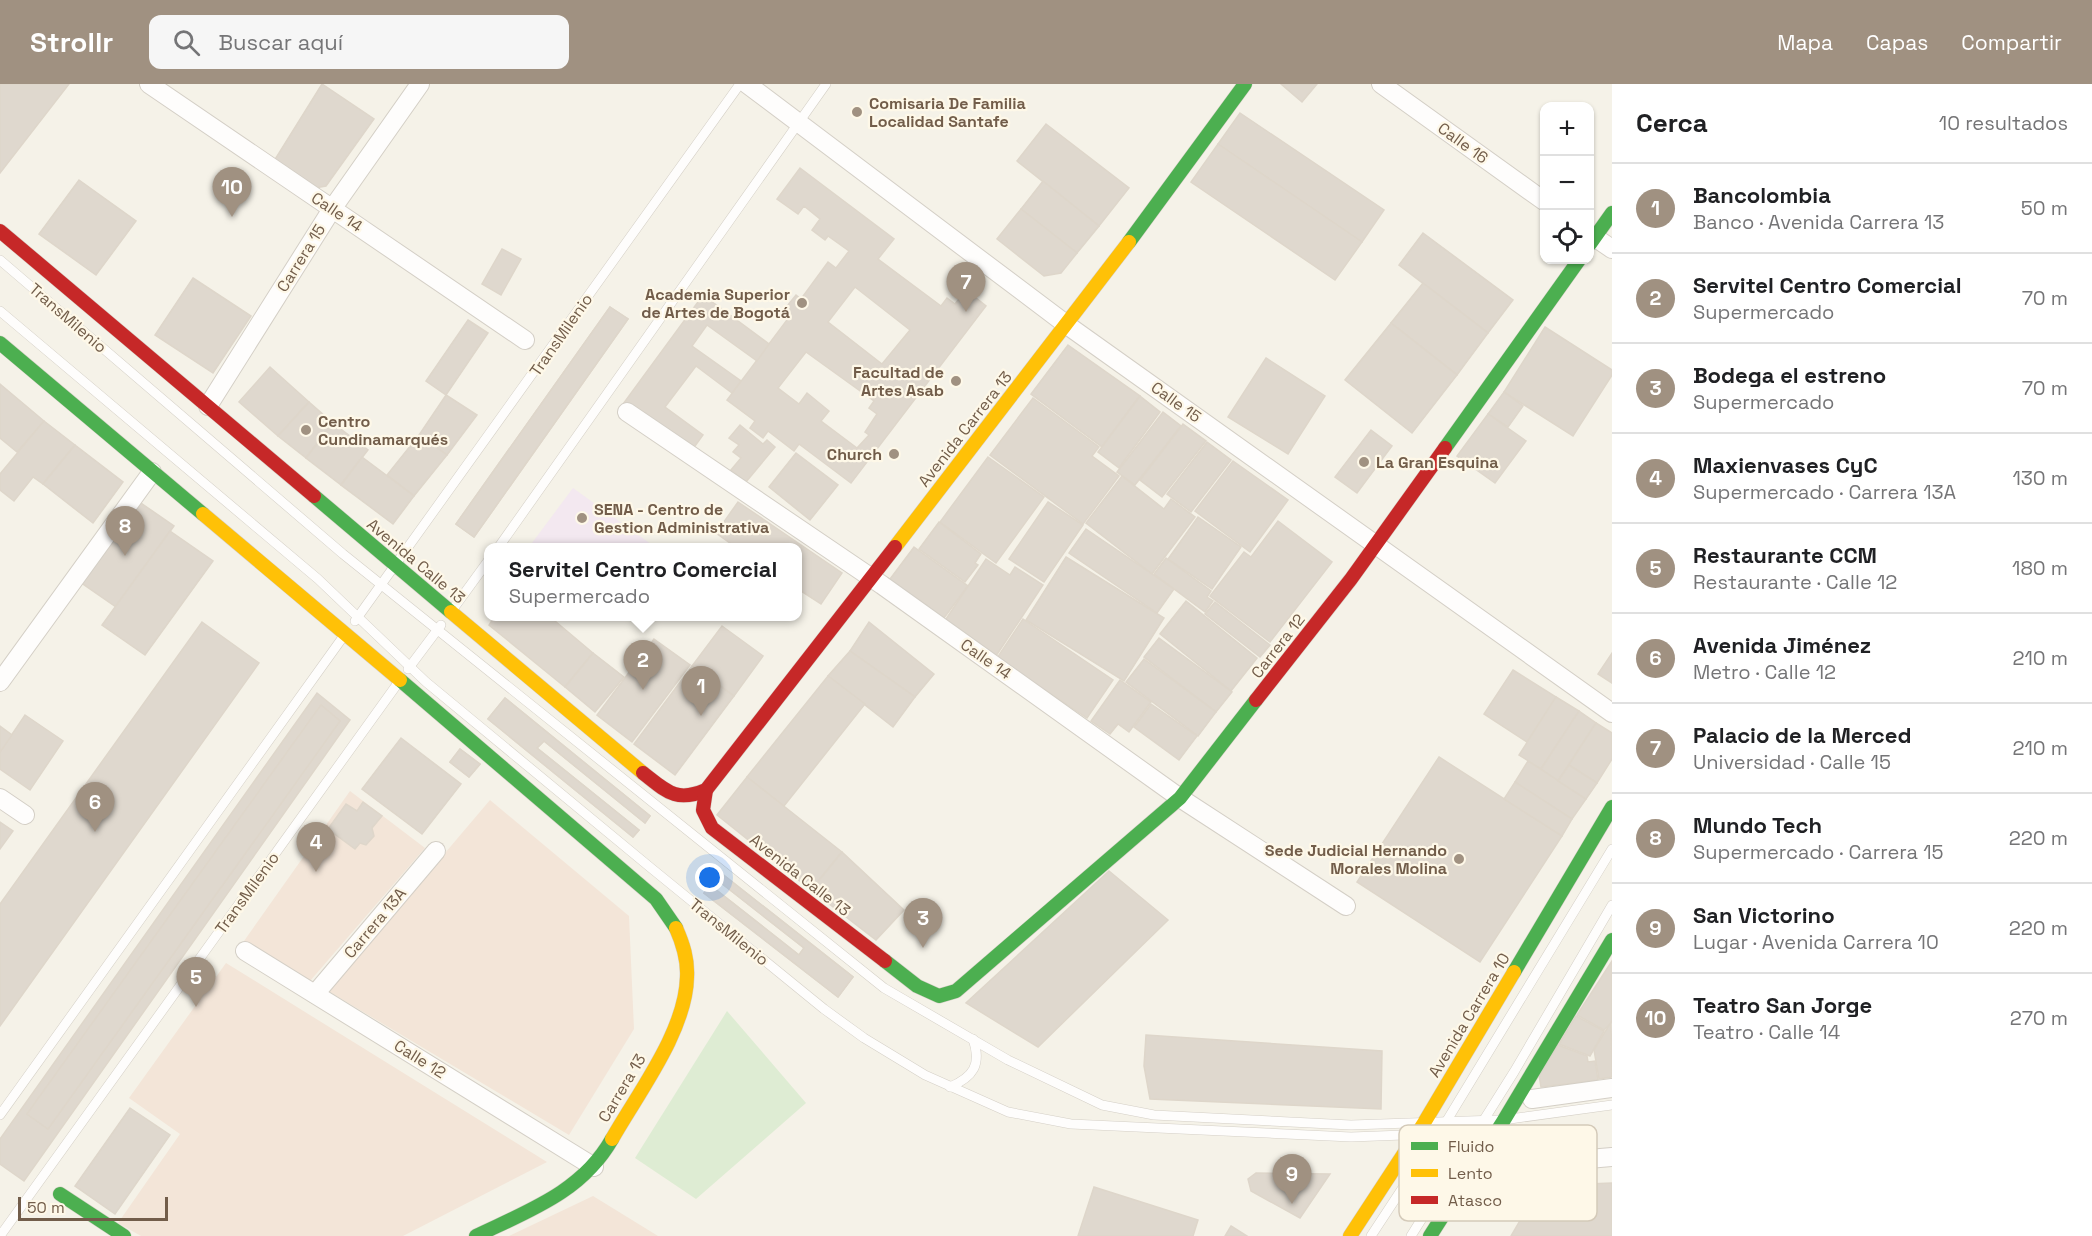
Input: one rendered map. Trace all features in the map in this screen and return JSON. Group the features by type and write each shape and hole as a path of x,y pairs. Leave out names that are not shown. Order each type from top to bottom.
{"street":[{"name":"Calle 14","path":"149,84 525,340"},
{"name":"Carrera 15","path":"208,406 332,209 420,84"},
{"name":"Calle 15","path":"747,84 1067,325 1612,713"},
{"name":"Avenida Carrera 13","path":"706,790 1067,325 1245,84"},
{"name":"Calle 16","path":"1381,84 1540,197"},
{"path":"1594,234 1612,213"},
{"name":"Avenida Calle 13","path":"0,231 396,567 587,718 668,793 690,797 706,790"},
{"path":"1594,240 1612,249"},
{"name":"Carrera 12","path":"943,996 956,991 1180,798 1351,579 1576,264"},
{"path":"1,346 400,680"},
{"name":"Calle 14","path":"627,412 870,577 1180,798 1346,906"},
{"path":"0,682 152,472"},
{"name":"Carrera 13","path":"400,680 656,898 667,911 683,941 687,961 684,1004 667,1046 594,1167 567,1190 476,1236"},
{"name":"Avenida Calle 13","path":"706,790 703,810 712,828 917,986 935,995 943,996"},
{"path":"0,798 25,815"},
{"name":"Avenida Carrera 10","path":"1424,1123 1612,807"},
{"name":"Carrera 13A","path":"315,994 436,851"},
{"path":"1501,1125 1612,940"},
{"name":"Calle 12","path":"245,951 594,1167"},
{"path":"1532,1099 1612,1088"},
{"path":"1597,1158 1612,1157"},
{"name":"Avenida Carrera 10","path":"1350,1236 1399,1162"},
{"path":"60,1194 104,1231 124,1236"},
{"path":"1430,1236 1440,1221"}],"lane":[{"name":"TransMilenio","path":"0,1114 346,633 383,586 740,84"},
{"path":"502,543 825,84"},
{"name":"TransMilenio","path":"0,260 383,586 884,988 1008,1060 1102,1105 1154,1115 1351,1125 1446,1122 1481,1124"},
{"name":"TransMilenio","path":"0,311 266,535 411,667 824,1009 864,1038 950,1087 1008,1112 1071,1124 1351,1137 1399,1136"},
{"name":"TransMilenio","path":"0,1236 400,680 484,568"},
{"path":"1444,1125 1612,849"},
{"path":"1481,1124 1612,905"},
{"path":"950,1087 971,1076 976,1068 977,1049 973,1039"},
{"name":"TransMilenio","path":"1477,1125 1612,1105"},
{"path":"1371,1236 1399,1194"},
{"path":"1411,1236 1420,1221"}],"shaded area":[{"name":"SENA - Centro de Gestion Administrativa","path":"573,488 649,543 532,543"},
{"path":"350,791 425,848 310,981 244,941"},
{"path":"490,800 629,916 634,1029 569,1135 328,991"},
{"path":"226,963 547,1162 403,1236 141,1236 118,1223 180,1134 129,1098"},
{"path":"593,1196 658,1236 509,1236"}],"green space":[{"path":"727,1011 806,1103 696,1199 635,1158"}],"building":[{"path":"0,84 69,84 0,173"},
{"path":"322,84 374,119 326,186 315,188 274,161"},
{"path":"1281,84 1317,84 1302,102"},
{"path":"1240,113 1384,210 1362,242 1218,144"},
{"path":"1046,124 1129,188 1099,226 1017,161"},
{"path":"1218,144 1362,242 1335,280 1191,182"},
{"path":"800,168 894,239 878,259 941,306 947,298 955,304 966,290 986,306 851,483 799,444 794,451 768,431 763,438 750,428 755,421 727,400 790,316 783,311 796,295 801,299 828,262 836,268 849,251 828,236 825,240 812,230 820,219 804,206 798,214 777,199","holes":["855,287 910,330 882,364 828,322","806,352 874,401 869,408 877,414 865,432 869,435 857,448 821,421 829,411 807,393 799,404 778,388"]},
{"path":"79,180 136,221 96,275 39,234"},
{"path":"1043,181 1099,226 1077,253 1021,209"},
{"path":"1021,209 1077,253 1061,273 1044,276 997,239"},
{"path":"1423,233 1513,300 1488,333 1399,265"},
{"path":"502,249 521,259 501,295 482,284"},
{"path":"193,278 251,316 213,373 155,335"},
{"path":"1423,283 1488,333 1457,375 1391,323"},
{"path":"703,295 769,344 757,361 707,325 692,346 741,381 732,393 696,366 665,407 703,435 690,453 623,404"},
{"path":"610,307 628,319 474,537 456,524"},
{"path":"610,307 628,319 474,537 456,524"},
{"path":"468,320 488,333 446,395 426,381"},
{"path":"1391,323 1457,375 1412,433 1345,380"},
{"path":"1545,327 1612,370 1612,375 1573,436 1504,392"},
{"path":"1068,345 1140,396 1102,447 1031,394"},
{"path":"1266,358 1325,396 1288,454 1228,417"},
{"path":"270,367 309,402 278,436 239,402"},
{"path":"0,384 44,421 17,452 0,438"},
{"path":"1504,392 1523,406 1508,427 1488,414"},
{"path":"446,395 477,415 447,455 419,435"},
{"path":"1140,396 1160,412 1119,468 1098,452"},
{"path":"1033,398 1099,447 1092,456 1119,476 1083,524 990,455"},
{"name":"Centro Cundinamarqués","path":"309,402 333,423 306,458 278,436"},
{"path":"1163,412 1181,426 1135,485 1117,472"},
{"path":"1488,414 1526,441 1495,483 1457,456"},
{"path":"44,421 75,445 43,484 33,477 14,501 0,490 0,474"},
{"path":"333,423 368,450 341,485 306,458"},
{"path":"1183,424 1206,441 1162,497 1140,480"},
{"path":"740,425 763,444 767,440 775,447 746,482 731,470 741,458 733,452 739,445 729,438"},
{"name":"La Gran Esquina","path":"1371,430 1392,446 1357,493 1335,477"},
{"path":"419,435 447,455 414,496 387,475"},
{"path":"1207,442 1231,460 1191,512 1167,494"},
{"path":"75,445 123,482 93,523 43,484"},
{"path":"796,453 838,485 810,520 769,487"},
{"path":"362,457 414,496 393,524 341,485"},
{"path":"988,457 1044,497 996,563 940,522"},
{"path":"1233,461 1288,500 1250,552 1195,511"},
{"path":"1122,476 1164,509 1171,499 1195,517 1152,574 1086,523"},
{"path":"138,501 174,526 116,607 80,582"},
{"path":"738,502 798,543 730,543 716,533"},
{"path":"1048,502 1083,525 1044,582 1009,559"},
{"path":"1198,517 1241,547 1212,589 1168,559"},
{"path":"1278,521 1332,562 1270,642 1210,596 1244,552 1251,557"},
{"path":"939,522 981,554 975,563 978,565 965,582 919,549"},
{"path":"1086,529 1174,589 1157,613 1069,553"},
{"path":"170,531 213,561 145,655 102,625"},
{"path":"802,546 842,573 821,604 802,592"},
{"path":"914,547 968,586 941,622 887,583"},
{"path":"1066,557 1164,618 1124,681 1026,620"},
{"path":"1166,558 1211,591 1207,597 1213,601 1205,612 1154,574"},
{"path":"986,559 1010,575 1015,567 1043,585 996,656 944,622"},
{"path":"1186,601 1257,658 1231,691 1160,634"},
{"path":"1215,602 1270,645 1260,657 1205,614"},
{"path":"1023,619 1113,680 1087,718 997,658"},
{"path":"492,621 555,621 593,653 565,687 489,625"},
{"path":"202,622 259,663 0,1026 0,904"},
{"path":"869,622 934,674 915,697 850,651"},
{"path":"722,626 763,656 734,696 692,666"},
{"path":"1159,638 1232,692 1216,712 1144,657"},
{"path":"654,639 690,665 632,742 597,715"},
{"path":"850,651 915,697 893,727 828,676"},
{"path":"593,653 624,677 595,712 565,687"},
{"path":"1612,653 1612,683 1598,674"},
{"path":"1144,659 1216,712 1198,736 1126,682"},
{"path":"692,666 734,696 675,775 634,744"},
{"path":"1513,670 1556,697 1527,742 1484,714"},
{"path":"828,676 865,704 784,806 747,777"},
{"path":"1120,680 1151,702 1129,732 1118,724 1110,734 1091,721"},
{"path":"317,693 350,720 24,1181 0,1164 0,1139"},
{"path":"1556,697 1579,711 1541,769 1519,755"},
{"path":"505,698 650,816 645,823 544,741 537,748 639,830 633,837 488,719"},
{"path":"505,698 650,816 645,823 544,741 537,748 639,830 633,837 488,719"},
{"path":"1151,704 1197,736 1179,760 1134,727"},
{"path":"321,705 340,721 48,1129 27,1114"},
{"path":"321,705 340,721 48,1129 27,1114"},
{"path":"1579,711 1596,723 1558,781 1541,769"},
{"path":"25,715 63,741 30,790 0,769 0,752"},
{"path":"1596,723 1612,733 1612,759 1597,783 1569,765"},
{"path":"0,726 12,735 0,752"},
{"path":"401,738 461,784 422,834 362,789"},
{"path":"460,749 480,764 469,777 450,762"},
{"path":"460,749 480,764 469,777 450,762"},
{"name":"Sede Judicial Hernando Morales Molina","path":"1439,757 1562,836 1480,962 1357,882"},
{"path":"1528,761 1586,799 1572,819 1515,782"},
{"path":"1569,765 1597,783 1586,799 1558,781"},
{"path":"747,777 842,852 811,890 717,815"},
{"path":"1515,782 1572,819 1562,836 1504,799"},
{"path":"363,802 382,816 372,828 374,836 366,845 360,843 355,849 328,829 346,804 357,811"},
{"path":"0,822 13,831 0,849"},
{"path":"842,852 904,910 876,940 811,890"},
{"path":"1109,871 1168,920 1038,1047 966,1003"},
{"path":"721,873 853,977 838,997 704,893 710,885 799,955 804,948 716,879"},
{"path":"721,873 853,977 838,997 704,893 710,885 799,955 804,948 716,879"},
{"path":"1612,961 1612,1022 1604,1030 1577,1015"},
{"path":"1576,1016 1604,1031 1590,1056 1559,1044"},
{"path":"1611,1022 1612,1077 1599,1079 1594,1050"},
{"path":"1146,1035 1382,1051 1381,1109 1150,1099 1144,1066"},
{"path":"1558,1045 1587,1056 1588,1062 1595,1061 1598,1080 1541,1087 1539,1075"},
{"path":"130,1108 170,1135 115,1214 75,1186"},
{"path":"1256,1173 1330,1174 1300,1218 1251,1191 1248,1179"},
{"path":"1612,1183 1612,1236 1511,1236 1520,1221 1597,1221 1597,1184"},
{"path":"1094,1187 1198,1220 1193,1236 1078,1236"},
{"path":"1231,1226 1247,1236 1225,1236"}],"traffic: fast":[{"path":"1129,242 1245,84"},
{"path":"1594,238 1612,213"},
{"path":"1445,448 1576,264"},
{"path":"0,343 203,514"},
{"path":"314,496 451,612"},
{"path":"400,680 656,899 676,928"},
{"path":"885,961 917,986 939,996 956,991 1180,798 1256,700"},
{"path":"1514,972 1612,807"},
{"path":"1501,1125 1612,940"},
{"path":"476,1236 534,1208 569,1186 600,1157 612,1139"},
{"path":"60,1194 124,1236"},
{"path":"1430,1236 1440,1221"}],"traffic: slow":[{"path":"895,547 1129,242"},
{"path":"203,514 400,680"},
{"path":"451,612 643,773"},
{"path":"612,1139 659,1061 679,1019 685,998 687,964 676,928"},
{"path":"1423,1125 1514,972"},
{"path":"1350,1236 1399,1161"}],"traffic: jam":[{"path":"0,231 314,496"},
{"path":"1256,700 1351,579 1445,448"},
{"path":"643,773 665,790 679,795 696,794 706,790 895,547"},
{"path":"706,790 703,810 712,828 885,961"}],"place":[{"name":"Comisaria De Familia Localidad Santafe","path":"857,112"},
{"name":"Teatro San Jorge","path":"232,217"},
{"name":"Academia Superior de Artes de Bogotá","path":"802,303"},
{"name":"Palacio de la Merced","path":"966,312"},
{"name":"Facultad de Artes Asab","path":"956,381"},
{"name":"Centro Cundinamarqués","path":"306,430"},
{"name":"Church","path":"894,454"},
{"name":"La Gran Esquina","path":"1364,462"},
{"name":"SENA - Centro de Gestion Administrativa","path":"582,518"},
{"name":"Mundo Tech","path":"125,556"},
{"name":"Servitel Centro Comercial","path":"643,690"},
{"name":"Bancolombia","path":"701,716"},
{"name":"Avenida Jiménez","path":"95,832"},
{"name":"Sede Judicial Hernando Morales Molina","path":"1459,859"},
{"name":"Maxienvases CyC","path":"316,872"},
{"name":"Bodega el estreno","path":"923,948"},
{"name":"Restaurante CCM","path":"196,1007"},
{"name":"San Victorino","path":"1292,1204"}]}
